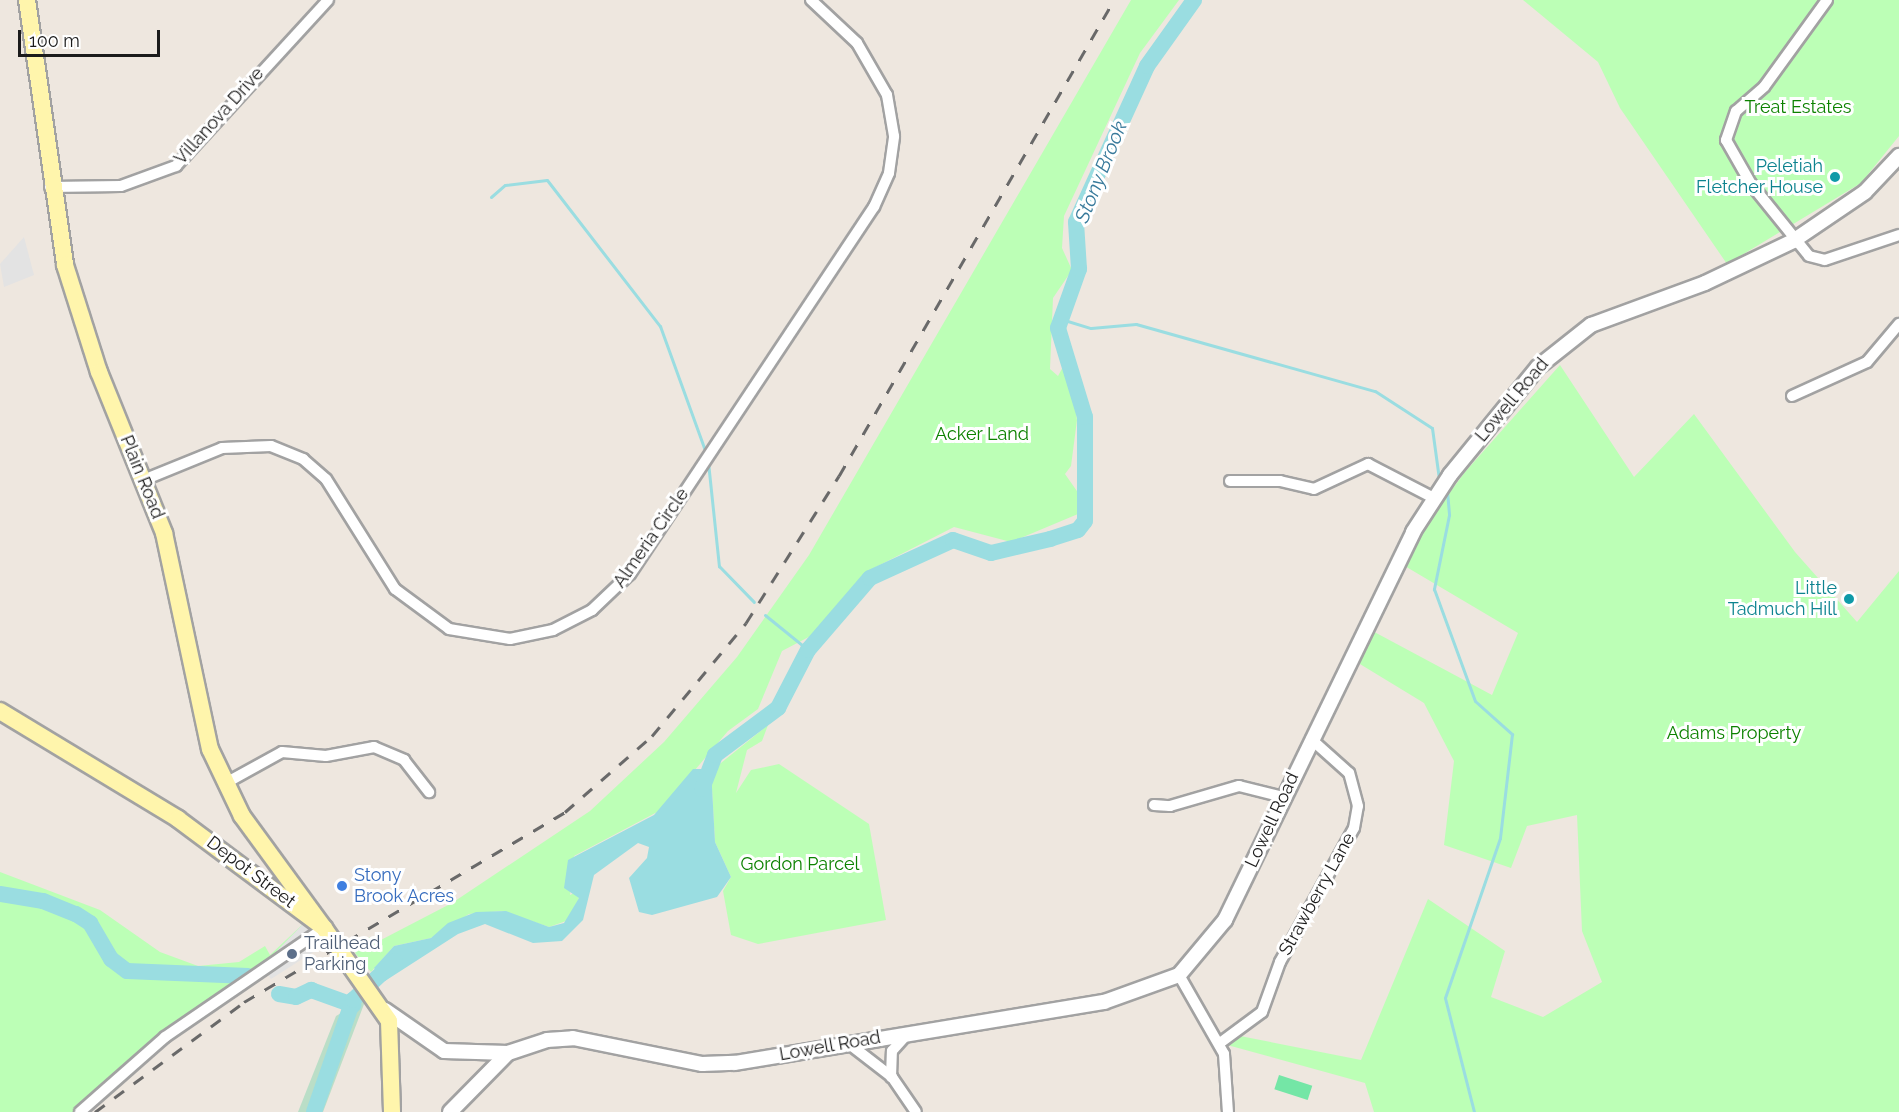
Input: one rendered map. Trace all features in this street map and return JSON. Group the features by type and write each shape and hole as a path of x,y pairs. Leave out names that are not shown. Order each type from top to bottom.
{"main road":[{"name":"Plain Road","path":"27,0 50,187 79,317 146,479 174,570 204,728 224,784 324,928"},
{"name":"Depot Street","path":"0,711 178,819 324,928 381,1004 392,1035 392,1112"}],"street":[{"name":"Almeria Circle","path":"146,479 222,448 271,446 303,459 326,478 394,589 448,628 510,639 553,630 592,610 636,565 874,207 889,172 894,136 887,95 857,43 811,0"},
{"path":"1827,0 1764,87 1736,111 1726,132 1750,184 1793,241 1821,260 1899,235"},
{"name":"Villanova Drive","path":"50,187 121,186 176,166 322,2"},
{"name":"Lowell Road","path":"381,1004 444,1051 508,1053 573,1038 702,1064 1104,1002 1179,975 1225,920 1311,739 1434,498 1538,367 1569,339 1793,241 1865,192 1899,156"},
{"path":"1792,396 1867,362 1899,324"},
{"path":"1230,482 1280,482 1319,488 1350,468 1368,464 1434,498"},
{"name":"Strawberry Lane","path":"1220,1042 1262,1012 1280,962 1354,828 1358,806 1349,773 1311,739"},
{"path":"224,784 282,752 326,756 374,747 399,756 429,792"},
{"path":"1154,805 1170,806 1239,786 1283,796"},
{"path":"80,1112 165,1037 324,928"},
{"path":"1179,975 1220,1042 1229,1076 1228,1112"},
{"path":"892,1077 892,1051 908,1033"},
{"path":"848,1043 892,1077 916,1112"},
{"path":"450,1112 508,1053"}],"green space":[{"name":"Acker Land","path":"1131,0 1179,0 1140,53 1064,216 1062,248 1072,270 1053,298 1050,369 1058,376 1065,363 1070,370 1077,420 1071,466 1065,474 1079,494 1078,514 1011,542 954,527 872,569 822,630 782,651 758,709 728,731 661,810 574,856 570,895 576,892 579,898 569,920 549,927 502,911 469,914 431,938 394,946 371,972 355,953 370,937 377,942 452,903 590,811 664,742 737,657 809,555"},
{"name":"Treat Estates","path":"1523,0 1899,0 1899,136 1861,183 1727,264 1620,108 1598,62"},
{"name":"Adams Property","path":"1560,365 1634,477 1694,414 1795,552 1857,622 1899,571 1899,1112 1374,1112 1365,1083 1220,1043 1235,1035 1361,1060 1428,899 1505,951 1491,997 1543,1017 1602,982 1582,931 1577,815 1527,826 1511,868 1444,845 1454,761 1424,703 1350,658 1365,627 1492,695 1518,633 1398,562 1465,472"},
{"name":"Gordon Parcel","path":"768,725 762,741 747,750 736,793 751,770 779,764 869,824 886,920 758,944 731,935 723,891 731,877 715,842 711,771"},
{"path":"0,872 100,910 160,952 198,966 239,962 265,946 270,955 303,924 324,939 189,1025 77,1112 0,1112"},
{"path":"366,999 323,1112 298,1112 336,1016"},
{"path":"1279,1075 1312,1086 1308,1100 1274,1089"}],"shaded area":[{"path":"24,237 34,275 4,287 0,264"},
{"name":"Trailhead Parking","path":"305,922 329,942 271,979 262,966"}],"water":[{"path":"693,769 711,769 715,842 731,877 717,897 652,915 639,912 629,878 647,858 649,847 638,843 594,875 583,920 562,941 533,943 485,924 458,934 385,981 374,968 394,946 431,938 448,923 476,912 506,911 549,927 564,923 579,898 564,888 568,860 654,815"}],"waterway":[{"name":"Stony Brook","path":"702,789 715,755 778,708 808,650 870,578 953,540 991,553 1078,530 1085,521 1085,417 1058,328 1079,269 1076,222 1147,66 1194,0"},
{"path":"491,197 505,185 547,180 660,326 706,453"},
{"path":"1061,319 1091,328 1136,324 1375,391 1432,428 1439,479"},
{"path":"708,462 719,566 754,602"},
{"path":"1447,491 1449,515 1434,589 1475,701 1512,734 1500,838 1445,998 1474,1112"},
{"path":"765,615 808,650"},
{"path":"0,894 43,901 76,914 90,923 111,959 127,971 248,976"},
{"name":"Stony Brook","path":"314,1112 353,1000 395,961"},
{"path":"279,994 296,997 311,990 353,1005"}],"railway":[{"path":"95,1112 244,1002 565,812 652,736 746,623 839,476 1114,0"}],"place":[{"name":"Peletiah Fletcher House","path":"1835,177"},
{"name":"Little Tadmuch Hill","path":"1849,599"},
{"name":"Stony Brook Acres","path":"342,886"},
{"name":"Trailhead Parking","path":"292,954"}]}
